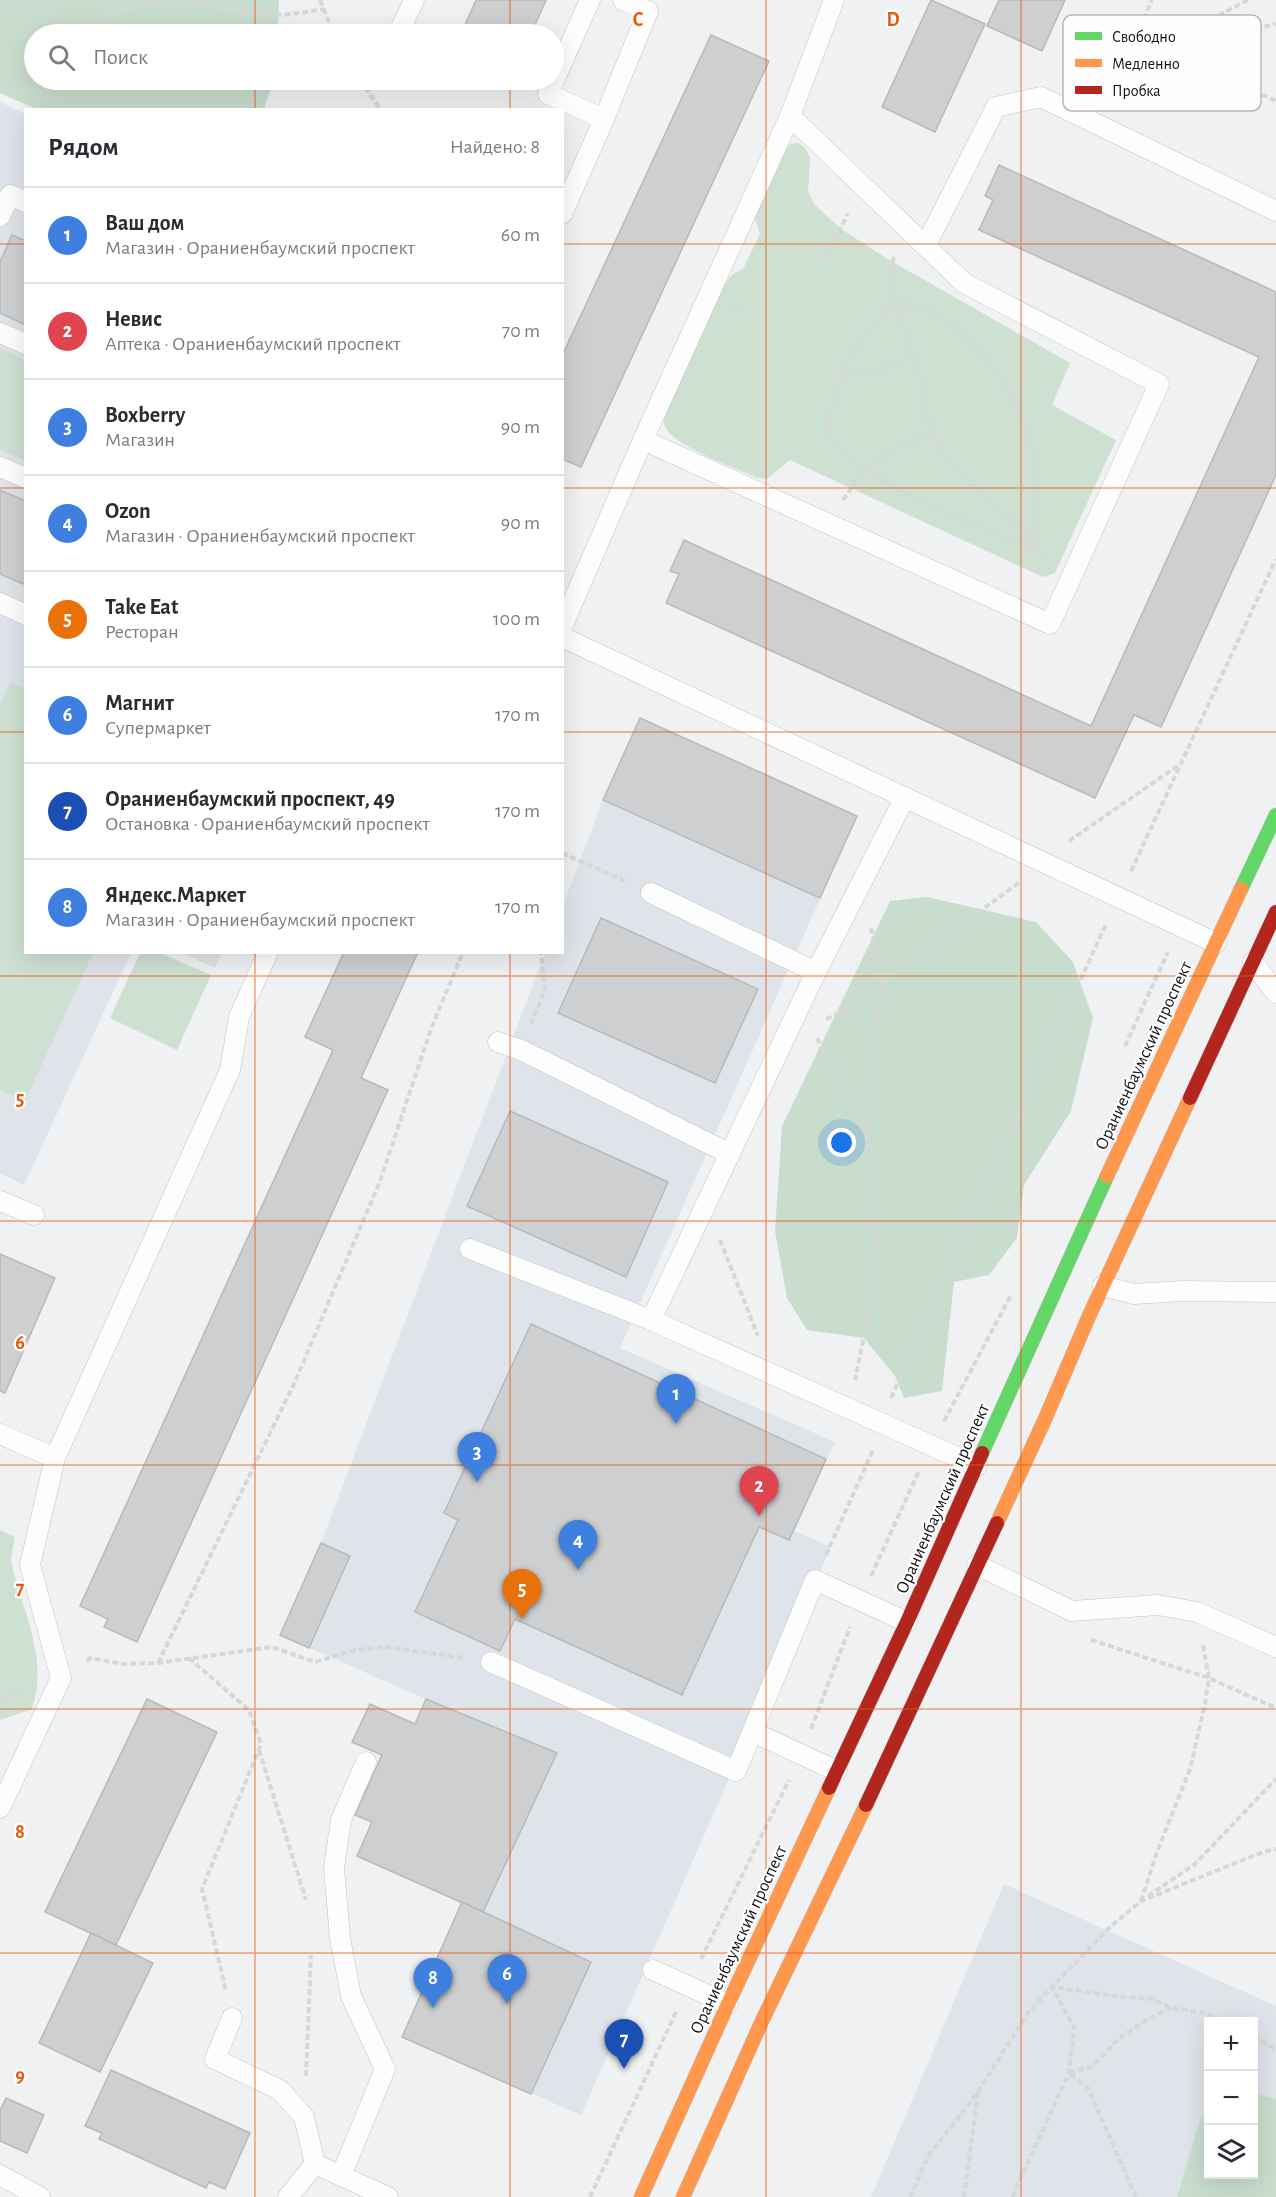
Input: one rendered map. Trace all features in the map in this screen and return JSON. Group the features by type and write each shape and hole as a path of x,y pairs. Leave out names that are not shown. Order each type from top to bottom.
{"main road":[{"name":"Ораниенбаумский проспект","path":"641,2197 842,1773 977,1466 1070,1273 1090,1213 1221,945 1276,815"},
{"path":"683,2197 758,2019 977,1564 1099,1284 1248,960 1276,912"}],"lane":[{"path":"403,24 414,0"},
{"path":"564,58 590,0"},
{"path":"564,209 648,11 623,0"},
{"path":"564,622 643,440 790,116 834,0"},
{"path":"550,90 548,94 604,119"},
{"path":"926,245 996,107 1041,97 1063,108"},
{"path":"1070,111 1276,211"},
{"path":"643,440 1050,624 1076,567 1159,384 964,282 790,116"},
{"path":"0,216 10,195 24,201"},
{"path":"0,333 24,343"},
{"path":"0,467 24,477"},
{"path":"0,603 24,614"},
{"path":"564,639 1221,945"},
{"path":"651,1320 816,972 905,797"},
{"path":"651,893 816,972"},
{"path":"0,1808 61,1678 30,1564 55,1458 230,1070 239,1017 266,954"},
{"path":"1248,960 1276,993"},
{"path":"498,1042 520,1050 730,1154"},
{"path":"0,1201 34,1215"},
{"path":"470,1249 651,1320 977,1466"},
{"path":"1099,1284 1134,1294 1182,1291 1276,1292"},
{"path":"0,1434 55,1458"},
{"path":"977,1564 1072,1611 1158,1605 1197,1612 1276,1647"},
{"path":"491,1662 736,1771 815,1580 907,1622"},
{"path":"753,1732 842,1773"},
{"path":"342,2176 385,2069 351,1996 340,1938 334,1868 341,1820 366,1762"},
{"path":"653,1970 732,2006"},
{"path":"232,2018 216,2059 280,2090 304,2116 315,2164"},
{"path":"315,2164 388,2197"},
{"path":"288,2197 315,2164"},
{"path":"0,2175 40,2197"}],"path":[{"path":"89,24 110,14 163,0"},
{"path":"187,0 240,12 274,16 324,9"},
{"path":"320,0 330,24"},
{"path":"1145,15 1152,0"},
{"path":"1220,15 1248,0"},
{"path":"0,7 22,4 38,6 66,24"},
{"path":"1261,28 1276,24"},
{"path":"1041,97 1063,85"},
{"path":"367,90 380,108"},
{"path":"1261,94 1276,101"},
{"path":"827,257 862,186"},
{"path":"911,231 891,261 889,274 915,356 930,433 950,463 978,492 1032,536"},
{"path":"896,302 869,328 840,376 830,415 829,432 838,446 865,469 903,491 1076,567"},
{"path":"896,302 922,307 960,330 979,350 1008,392 1023,421 1037,488 1030,548"},
{"path":"840,376 870,374 915,356"},
{"path":"827,523 865,469 884,455 930,433"},
{"path":"815,1580 879,1437 880,1422 890,1399 1118,898 1276,559"},
{"path":"882,983 1029,875 1040,861 1180,765"},
{"path":"564,854 651,893"},
{"path":"861,883 882,983 866,1139"},
{"path":"1121,1056 1180,926"},
{"path":"158,1663 294,1384 380,1181 431,1029 462,954"},
{"path":"520,1050 545,990 541,954"},
{"path":"811,1026 879,995"},
{"path":"800,1006 866,1139 876,1193 876,1245 867,1321 855,1383 844,1378"},
{"path":"706,1204 760,1340"},
{"path":"590,2197 688,1987 802,1755 860,1600 931,1445 1012,1293"},
{"path":"882,1395 890,1399"},
{"path":"1141,1901 1156,1852 1190,1769 1205,1704 1209,1678 1197,1612"},
{"path":"1087,1640 1209,1678 1276,1708"},
{"path":"61,1678 90,1658 123,1664 158,1663 272,1647 315,1662 355,1650 387,1647 491,1662"},
{"path":"189,1658 249,1710 261,1744 202,1889 232,2018"},
{"path":"0,1699 29,1687"},
{"path":"259,1749 306,1902"},
{"path":"910,2197 929,2155 978,2092 1027,2014 1108,1929 1141,1901 1195,1864 1276,1779"},
{"path":"1141,1901 1263,1852 1276,1849"},
{"path":"304,2116 312,1946"},
{"path":"1052,1987 1152,1999 1172,2008 1204,2013 1212,2017"},
{"path":"1012,2197 1069,2073 1074,2027 1052,1987"},
{"path":"1069,2073 1091,2067 1122,2036 1148,2019 1172,2008"},
{"path":"1258,2039 1276,2050"},
{"path":"1069,2073 1088,2088 1136,2197"},
{"path":"964,2197 978,2092"}],"shaded area":[{"path":"0,102 24,113 24,954 131,954 24,1185 0,1173"},
{"path":"640,718 857,816 620,1348 835,1442 795,1531 831,1547 581,2115 402,2037 462,1902 357,1856 426,1699 280,1635 321,1543 545,954 564,954 564,902 603,800"},
{"path":"184,954 222,954 215,968"},
{"path":"1004,1884 1276,2006 1276,2197 871,2197"}],"green space":[{"path":"0,0 279,0 278,24 24,24 24,90 271,90 264,108 34,108 0,93"},
{"path":"799,143 805,148 810,158 808,191 814,204 841,229 891,261 1070,363 1052,405 1116,440 1055,573 1043,577 790,460 767,479 755,477 694,450 673,437 665,427 664,418 667,407 717,299 726,282 733,274 743,269 760,234 754,216 786,148 791,144"},
{"path":"0,348 24,360 24,461 0,449"},
{"path":"10,682 24,689 24,954 93,954 25,1101 0,1090 0,704"},
{"path":"927,897 1036,922 1073,962 1093,1018 1071,1111 1024,1185 1017,1238 989,1275 954,1282 942,1391 904,1398 895,1376 864,1338 807,1330 787,1298 775,1231 782,1126 890,901"},
{"path":"140,954 162,954 211,975 177,1050 110,1018"},
{"path":"0,1530 15,1537 11,1558 13,1571 29,1622 38,1674 32,1709 0,1720"},
{"path":"1258,2094 1276,2099 1276,2197 1177,2197 1201,2117 1204,2115 1204,2179 1258,2179"}],"building":[{"path":"476,0 546,0 535,24 465,24"},
{"path":"931,0 985,24 935,132 882,107"},
{"path":"999,0 1065,0 1042,51 987,26"},
{"path":"711,35 769,61 581,467 564,460 564,352"},
{"path":"999,165 1276,292 1276,475 1161,727 1134,715 1095,798 666,603 679,574 670,571 684,540 1091,726 1259,357 979,230 993,200 985,196"},
{"path":"12,235 24,240 24,324 0,313 0,262"},
{"path":"0,490 24,500 24,584 0,574"},
{"path":"640,718 857,816 820,898 603,800"},
{"path":"601,918 758,989 715,1083 558,1013"},
{"path":"343,954 417,954 361,1078 388,1090 137,1642 104,1627 108,1619 80,1606 333,1050 305,1037"},
{"path":"510,1111 668,1182 626,1277 467,1206"},
{"path":"0,1254 55,1278 5,1393 0,1391"},
{"path":"531,1324 826,1459 789,1540 759,1527 682,1695 515,1619 500,1651 415,1612 458,1520 444,1513"},
{"path":"321,1543 350,1556 309,1648 280,1635"},
{"path":"147,1699 217,1732 116,1945 45,1912"},
{"path":"426,1699 557,1753 483,1912 357,1856 372,1822 355,1815 382,1755 352,1742 370,1704 415,1724"},
{"path":"462,1902 591,1962 531,2094 402,2037"},
{"path":"91,1933 153,1963 100,2072 39,2043"},
{"path":"111,2070 250,2133 225,2189 209,2182 206,2188 99,2139 102,2133 85,2126"},
{"path":"6,2098 44,2115 27,2153 0,2141 0,2111"}],"traffic: fast":[{"path":"1241,889 1276,815"},
{"path":"982,1453 1107,1176"}],"traffic: slow":[{"path":"1107,1176 1241,889"},
{"path":"997,1523 1089,1316 1190,1098"},
{"path":"641,2197 829,1788"},
{"path":"683,2197 762,2021 866,1805"}],"traffic: jam":[{"path":"1190,1098 1276,912"},
{"path":"829,1788 907,1622 982,1453"},
{"path":"866,1805 997,1523"}],"place":[{"name":"Ваш дом","path":"676,1424"},
{"name":"Boxberry","path":"477,1482"},
{"name":"Невис","path":"759,1516"},
{"name":"Ozon","path":"578,1570"},
{"name":"Take Eat","path":"522,1619"},
{"name":"Магнит","path":"507,2004"},
{"name":"Яндекс.Маркет","path":"433,2008"},
{"name":"Ораниенбаумский проспект, 49","path":"624,2069"}]}
